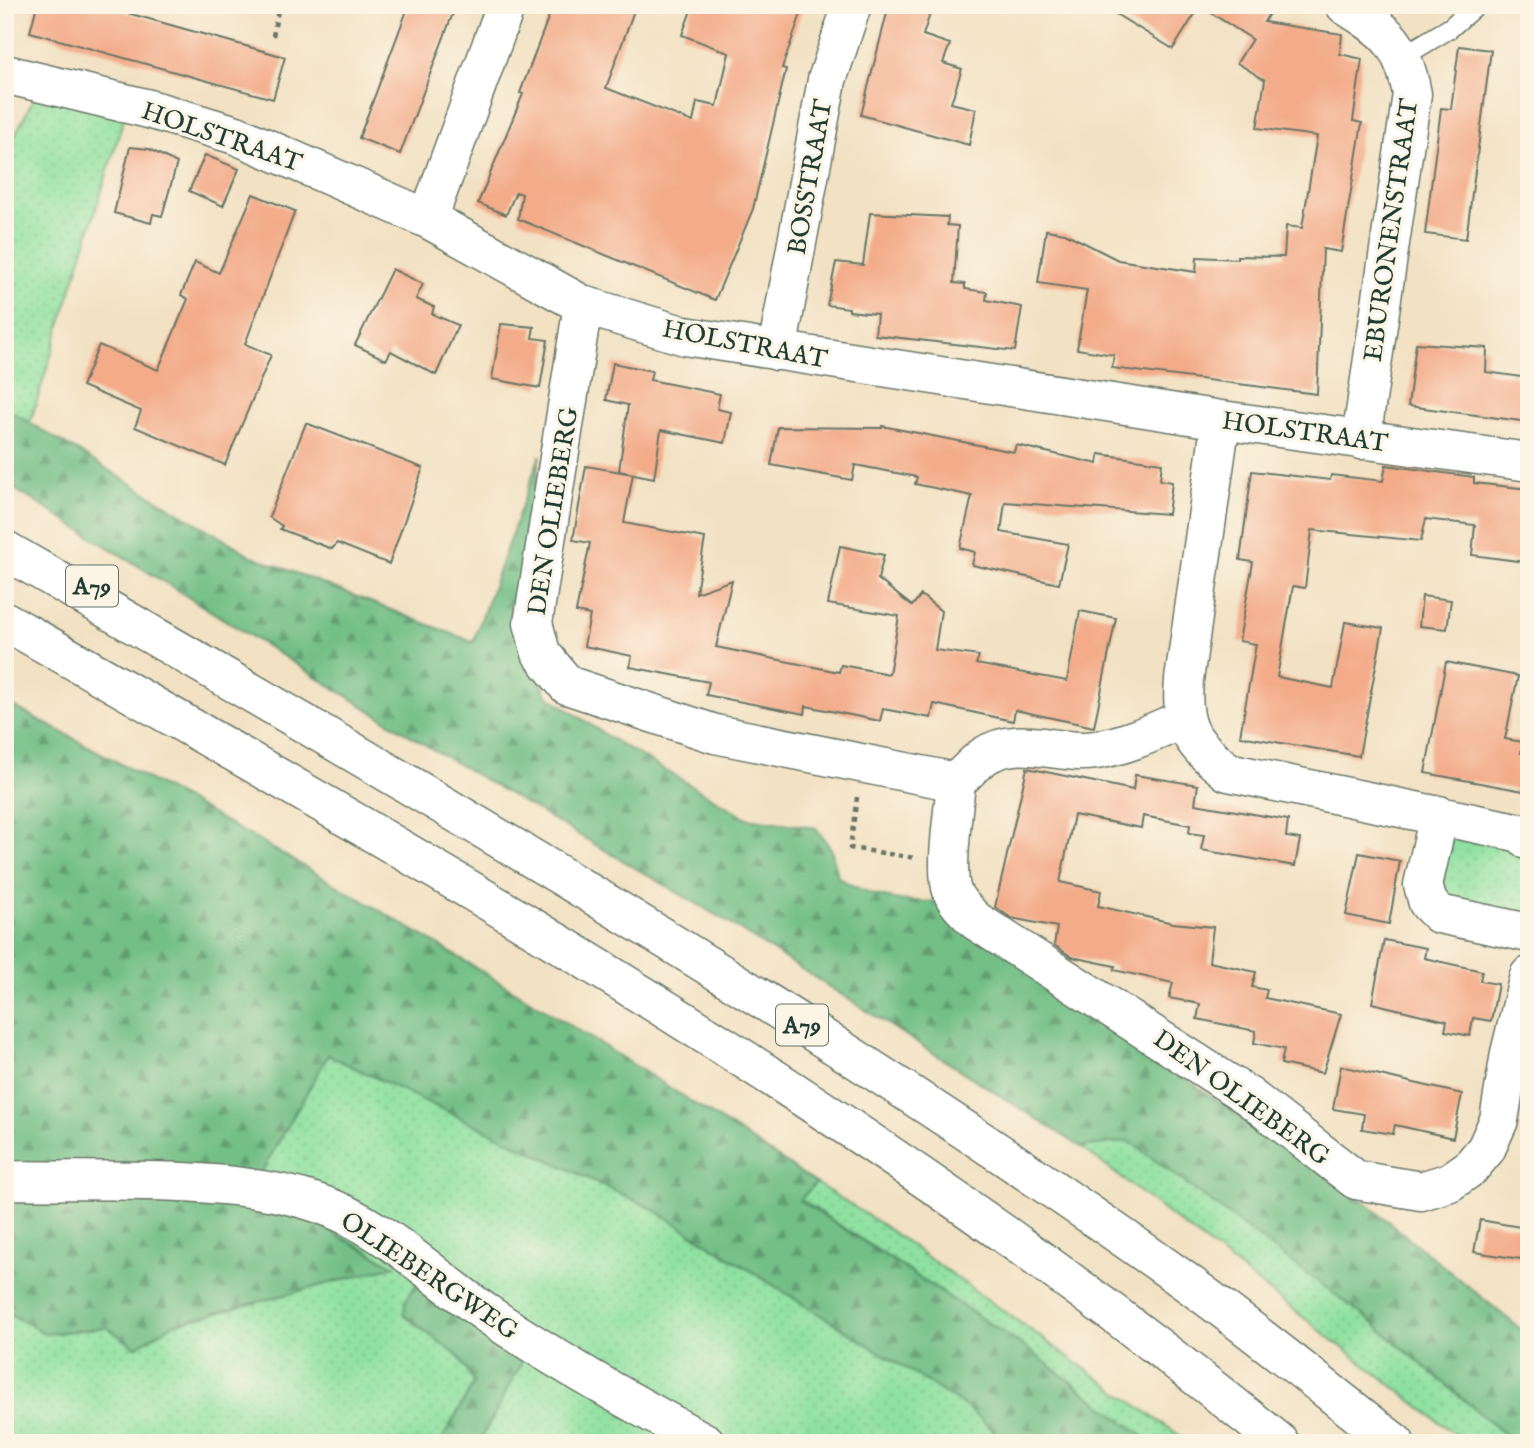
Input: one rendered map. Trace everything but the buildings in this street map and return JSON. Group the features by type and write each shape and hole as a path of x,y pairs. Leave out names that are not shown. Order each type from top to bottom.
{"main road":[{"path":"428,219 506,5"},
{"name":"BOSSTRAAT","path":"776,351 827,80 852,5"},
{"name":"EBURONENSTRAAT","path":"1345,5 1376,24 1396,43 1412,94 1361,439"},
{"name":"HOLSTRAAT","path":"5,74 149,109 236,135 428,219 583,305 685,336 1221,420 1529,462"},
{"name":"DEN OLIEBERG","path":"583,305 533,623 541,653 567,685 715,734 956,782 950,864 951,890 957,902 976,921 1248,1096 1356,1180 1421,1191 1450,1182 1470,1168 1486,1149 1499,1120 1510,1054 1529,976"},
{"path":"1221,420 1184,680 1184,719 1191,736 1205,753 1228,772 1521,833 1529,841"},
{"name":"A79","path":"5,522 180,650"},
{"name":"A79","path":"5,550 542,862 889,1081 1180,1278 1395,1443"},
{"name":"A79","path":"5,621 528,924 813,1102 1090,1294 1280,1443"},
{"name":"A79","path":"5,640 112,682"},
{"path":"956,782 985,755 1010,746 1026,744 1075,752 1097,750 1142,737 1184,719"},
{"path":"1439,815 1423,885 1428,903 1439,914 1529,933"},
{"name":"OLIEBERGWEG","path":"5,1180 205,1185 268,1191 320,1203 369,1229 559,1362 706,1443"}],"lane":[{"path":"1402,57 1450,28 1476,5"}],"path":[{"path":"273,36 279,5"},
{"path":"862,763 850,848 950,864"}],"green space":[{"path":"36,94 125,115 30,423 5,408 5,155"},
{"path":"5,408 252,556 473,642 540,455 528,539 529,656 547,695 610,738 747,818 816,828 831,849 838,877 850,884 887,898 940,901 1187,1080 1362,1200 1529,1336 1529,1443 1515,1443 1367,1318 1129,1141 1081,1147 721,918 432,749 5,483"},
{"path":"5,702 315,872 518,993 717,1118 816,1183 800,1200 1022,1345 1152,1443 987,1443 994,1431 965,1406 653,1209 328,1055 254,1185 338,1236 395,1266 174,1324 135,1347 107,1327 46,1334 12,1315 5,1316"},
{"path":"1465,833 1529,856 1529,913 1440,901 1449,838"},
{"path":"328,1055 653,1209 965,1406 994,1431 987,1443 479,1443 525,1356 437,1338 460,1358 474,1383 440,1443 5,1443 5,1316 12,1315 46,1334 107,1327 135,1347 174,1324 394,1266 254,1185"},
{"path":"1129,1140 1367,1318 1515,1443 1467,1443 1081,1147"},
{"path":"816,1183 878,1222 1190,1443 1152,1443 1022,1345 800,1199"},
{"path":"420,1279 525,1356 479,1443 440,1443 474,1383 460,1358 404,1315 406,1300"}]}
